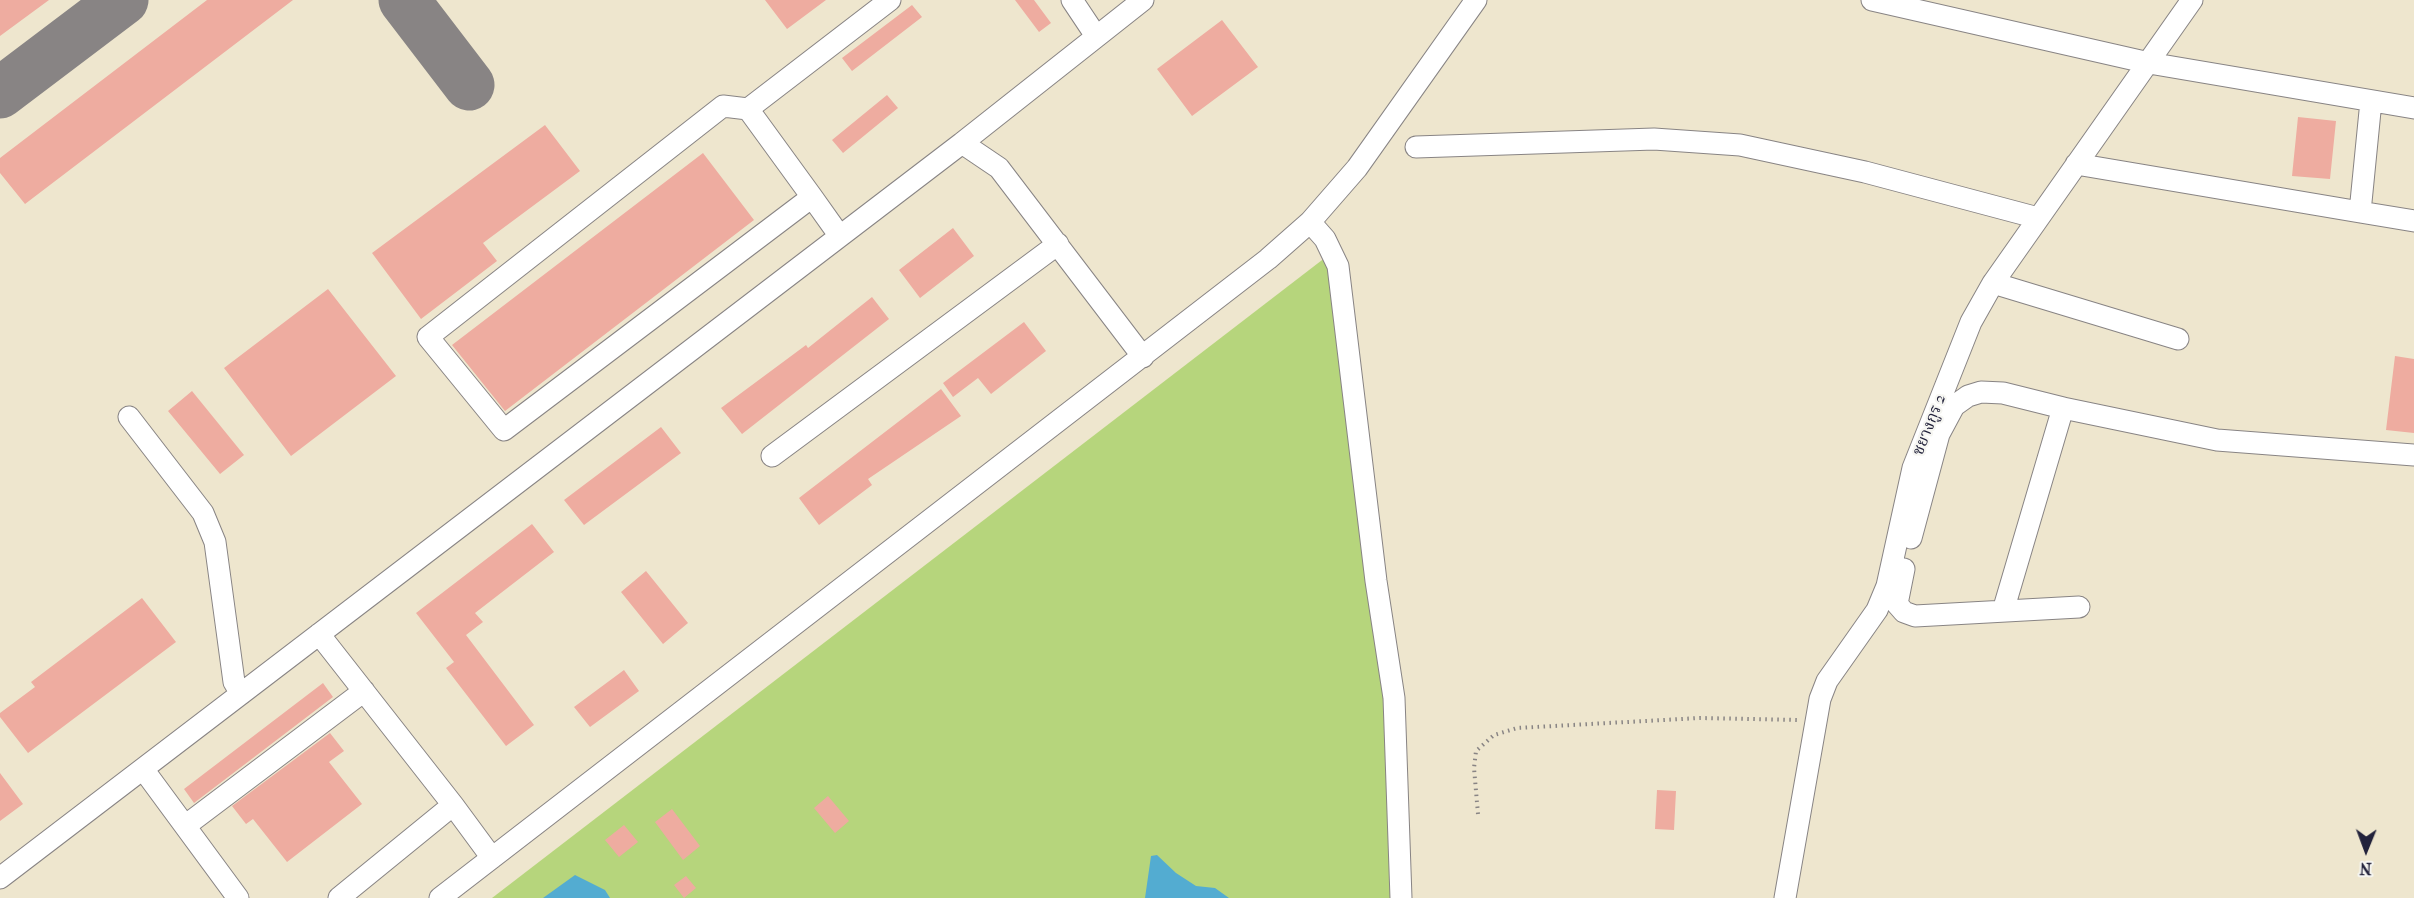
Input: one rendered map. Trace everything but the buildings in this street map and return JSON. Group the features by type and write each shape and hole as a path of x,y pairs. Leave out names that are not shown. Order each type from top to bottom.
{"street":[{"path":"812,197 504,430 428,337 723,106 748,109 890,0"},
{"path":"1072,0 1096,36"},
{"path":"0,878 962,143 1143,0"},
{"path":"440,898 1268,259 1310,222 1357,168 1476,0"},
{"path":"1872,0 2149,63 2414,108"},
{"name":"ชยางกูร 2","path":"1785,898 1814,720 1827,681 1877,610 1887,586 1913,468 1971,322 1993,283 2193,0"},
{"path":"2360,212 2371,101"},
{"path":"748,109 839,235"},
{"path":"1416,147 1654,140 1740,145 1865,172 2038,218"},
{"path":"962,143 999,168 1143,357"},
{"path":"2076,164 2414,221"},
{"path":"1310,222 1325,239 1338,266 1376,581 1394,698 1401,898"},
{"path":"772,456 1058,244"},
{"path":"1993,283 2178,339"},
{"path":"2079,608 1915,615 1904,612 1897,604 1913,529 1940,434 1954,406 1968,396 1982,392 2003,393 2217,441 2414,455"},
{"path":"2003,611 2063,408"},
{"path":"129,417 203,513 214,542 234,682 241,694"},
{"path":"319,634 492,858"},
{"path":"185,826 364,691"},
{"path":"143,769 238,898"},
{"path":"339,898 453,805"}],"path":[{"path":"1478,814 1474,768 1476,751 1494,735 1517,728 1700,718 1814,720"}],"green space":[{"path":"1326,257 1334,269 1389,700 1396,898 492,898"}],"water":[{"path":"1157,855 1176,873 1196,886 1215,888 1229,898 1145,898 1151,856"},
{"path":"575,875 605,890 610,898 543,898"}],"taxiway":[{"path":"0,93 123,0"},
{"path":"404,0 469,85"}]}
